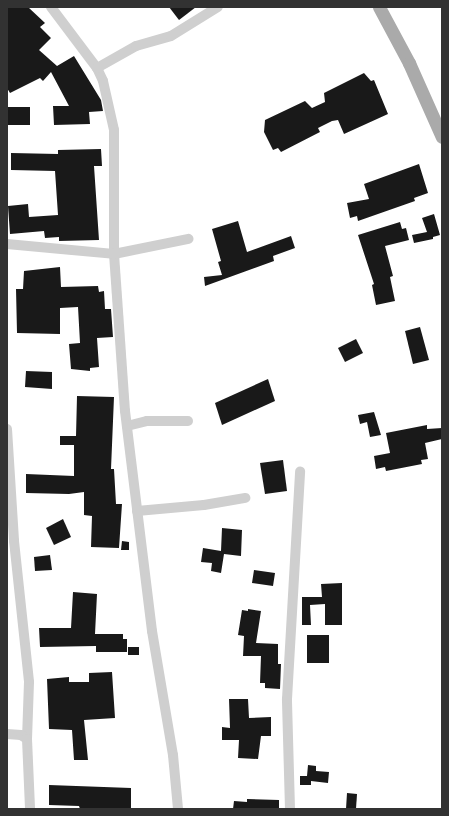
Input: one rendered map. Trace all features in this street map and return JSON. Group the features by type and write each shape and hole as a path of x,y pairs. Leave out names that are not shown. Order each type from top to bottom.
{"main road":[{"path":"379,7 409,63 442,137"}],"street":[{"path":"51,7 97,68 103,81 114,130 114,254 128,426 152,631 173,755 178,809"},
{"path":"97,68 136,46 171,36 218,7"},
{"path":"7,244 114,254 188,240"},
{"path":"128,426 147,421 188,421"},
{"path":"7,430 19,598 29,682 27,739 30,809"},
{"path":"290,809 287,700 300,471"},
{"path":"137,511 204,506 245,498"},
{"path":"7,734 21,735 27,739"}],"building":[{"path":"7,7 28,7 45,23 40,27 51,38 39,50 57,66 74,56 101,100 103,111 89,112 90,124 54,125 53,106 69,106 51,72 43,81 40,78 10,93 7,88"},
{"path":"169,7 196,7 179,20"},
{"path":"364,73 371,81 374,80 388,114 344,134 338,120 332,121 318,128 320,132 281,152 278,148 273,150 264,132 265,120 305,101 312,108 325,102 324,93"},
{"path":"7,107 30,107 30,125 7,125"},
{"path":"101,149 102,166 94,166 99,240 59,241 59,237 45,238 44,231 10,234 8,206 28,204 29,217 58,215 55,171 11,170 11,153 58,154 58,150"},
{"path":"419,164 428,193 414,198 415,201 358,221 357,216 350,218 347,203 369,199 364,184"},
{"path":"434,214 440,235 433,237 433,239 414,243 412,235 427,232 422,218"},
{"path":"238,221 247,252 291,236 295,248 273,256 274,261 205,286 204,277 222,275 218,262 221,261 212,229"},
{"path":"400,222 402,229 406,228 409,240 385,246 393,276 390,277 395,301 376,305 372,285 374,284 358,235"},
{"path":"60,267 61,287 98,286 99,292 104,291 105,309 111,309 113,337 97,338 99,367 90,368 90,371 71,369 69,344 80,343 78,307 60,308 60,334 17,333 16,289 23,289 24,271"},
{"path":"420,327 429,360 413,364 405,331"},
{"path":"356,339 363,353 345,362 338,348"},
{"path":"26,371 52,372 52,389 25,387"},
{"path":"268,379 275,401 222,425 215,403"},
{"path":"77,396 114,397 111,469 114,469 116,504 122,504 119,548 91,547 92,516 84,515 84,492 69,494 26,493 26,474 74,476 74,445 60,445 60,436 76,436"},
{"path":"374,412 381,435 370,437 367,422 360,424 358,415"},
{"path":"427,425 427,429 442,428 442,439 425,443 428,459 421,460 422,464 386,471 385,467 376,469 374,456 390,453 386,433"},
{"path":"283,460 287,491 265,494 260,463"},
{"path":"63,519 71,537 54,545 46,528"},
{"path":"222,528 242,530 241,556 224,554 221,573 211,571 212,563 201,562 203,548 221,551"},
{"path":"122,541 129,542 129,550 121,550"},
{"path":"50,555 52,570 35,571 34,557"},
{"path":"254,570 275,573 273,586 252,583"},
{"path":"342,583 342,625 325,625 325,604 310,605 311,625 302,625 302,597 322,597 321,584"},
{"path":"73,592 97,594 95,634 123,634 123,639 127,639 127,652 96,652 96,646 40,647 39,628 71,628"},
{"path":"248,609 261,611 256,643 278,644 278,664 281,664 280,689 265,688 265,683 260,683 261,656 243,656 244,636 238,635 242,610 248,611"},
{"path":"307,635 329,635 329,663 307,663"},
{"path":"128,647 139,647 139,655 128,655"},
{"path":"112,672 115,718 84,720 88,760 74,760 72,730 49,729 47,679 69,677 69,682 89,682 89,673"},
{"path":"229,699 248,699 249,718 271,717 271,736 261,736 258,759 238,758 239,740 222,740 222,727 230,728"},
{"path":"308,765 316,766 316,771 329,772 328,783 311,781 311,785 300,785 300,776 307,776"},
{"path":"49,785 131,788 131,809 80,809 79,806 49,805"},
{"path":"347,793 357,794 356,809 346,809"},
{"path":"247,799 279,800 279,809 233,809 234,801 247,802"}]}
